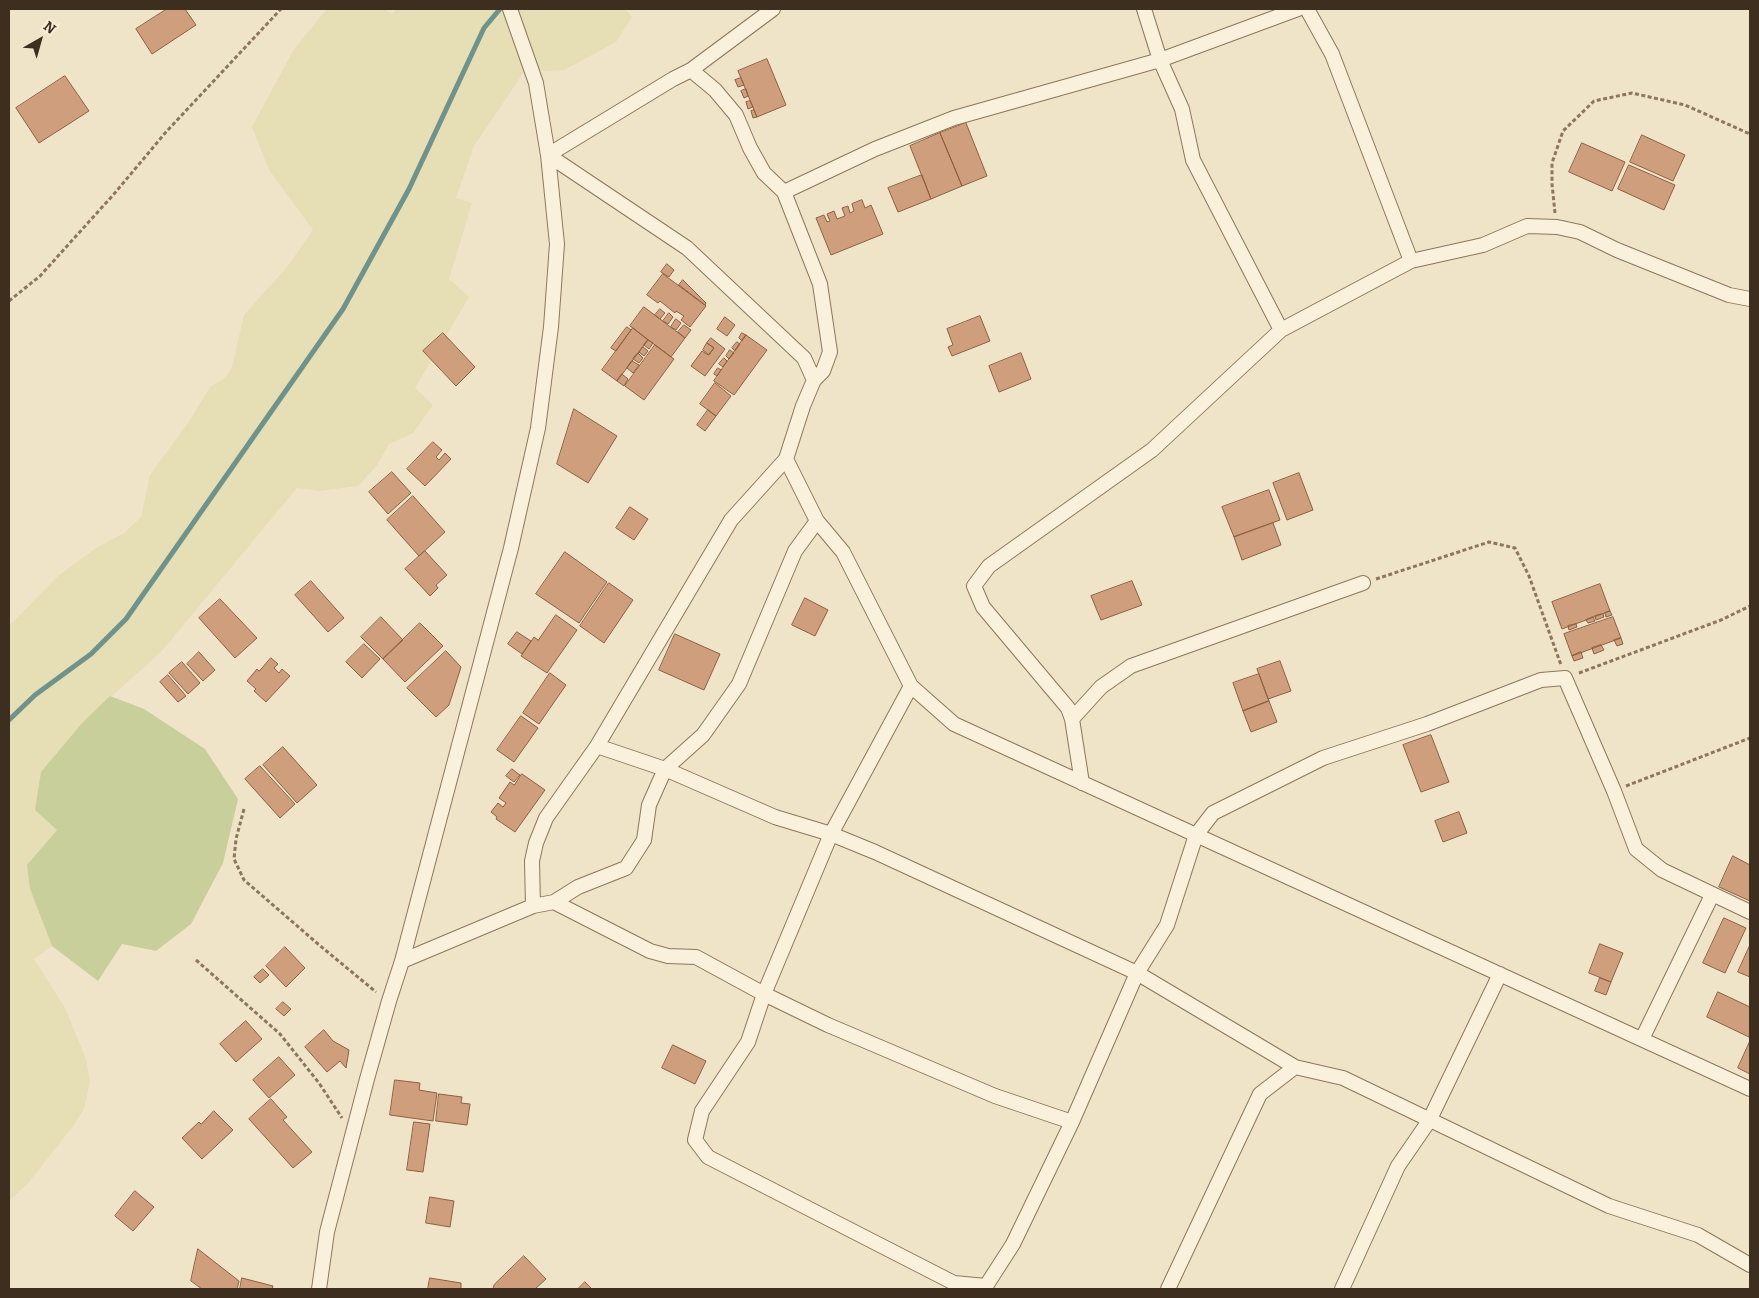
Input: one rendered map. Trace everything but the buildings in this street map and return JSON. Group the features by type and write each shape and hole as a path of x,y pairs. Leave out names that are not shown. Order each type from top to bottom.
{"street":[{"path":"319,1289 327,1232 389,1001 402,961 511,548 538,428 551,326 557,244 548,155 536,82 510,9"},
{"path":"548,155 691,70 773,9"},
{"path":"1144,9 1160,60 1182,109 1193,160 1281,330"},
{"path":"784,192 875,149 954,118 1160,60 1298,9"},
{"path":"1307,9 1332,54 1411,261"},
{"path":"534,906 532,861 536,843 546,818 597,746 731,520 786,459 803,406 814,380 823,371 830,352 820,284 784,192 764,173 750,148 736,115 715,90 691,70"},
{"path":"548,155 608,193 687,248 804,358 814,380"},
{"path":"1082,783 1072,719 1068,708 983,607 974,586 989,566 1152,450 1281,330 1411,261 1483,245 1528,226 1557,227 1580,232 1617,250 1729,295 1750,299"},
{"path":"786,459 817,520 843,552 911,686 954,724 1750,1089"},
{"path":"402,961 534,906 554,902 578,887 626,868 644,840 649,805 666,769 703,735 739,684 795,551 817,520"},
{"path":"1072,719 1100,687 1132,666 1363,583"},
{"path":"911,686 831,834 764,994 748,1042 702,1110 695,1140 708,1157 954,1283 986,1286 1013,1244 1072,1122 1137,973 1167,925 1196,835 1213,813 1323,758 1427,724 1542,680 1565,678 1614,791 1636,850 1662,870 1750,912"},
{"path":"597,746 666,769 775,817 831,834 875,852 1137,973 1295,1067 1343,1078 1609,1206 1698,1235 1750,1264"},
{"path":"1642,1039 1712,895"},
{"path":"554,902 650,951 668,956 696,957 764,994 828,1025 995,1096 1072,1122"},
{"path":"1342,1289 1398,1166 1429,1121 1500,974"},
{"path":"1168,1289 1260,1094 1295,1067"}],"path":[{"path":"9,301 40,276 114,194 166,132 281,9"},
{"path":"1557,227 1552,184 1552,163 1563,131 1594,101 1632,93 1685,105 1750,134"},
{"path":"1363,583 1489,542 1515,548 1529,576 1565,678 1721,620 1750,606"},
{"path":"1614,791 1750,738"},
{"path":"244,809 236,839 234,859 244,880 318,944 389,1001"},
{"path":"196,960 280,1034 319,1083 352,1136"}],"shaded area":[{"path":"327,9 384,9 392,14 396,9 625,9 632,17 616,42 564,70 524,72 474,146 456,198 472,203 449,279 469,297 415,388 433,405 413,433 389,444 378,464 358,486 319,491 297,488 161,652 83,722 57,830 28,865 30,889 52,946 34,959 65,1008 86,1059 90,1082 84,1109 74,1125 29,1182 9,1201 9,626 58,576 96,548 124,533 141,517 150,475 190,420 210,387 225,378 232,367 244,315 287,267 313,230 269,170 252,127 294,49"}],"green space":[{"path":"110,696 144,709 205,749 238,799 223,863 191,924 156,951 122,944 98,981 52,946 30,889 27,865 57,830 35,810 41,772 83,722"}],"waterway":[{"path":"9,720 35,695 91,654 126,619 343,309 409,189 484,28 500,9"}]}
